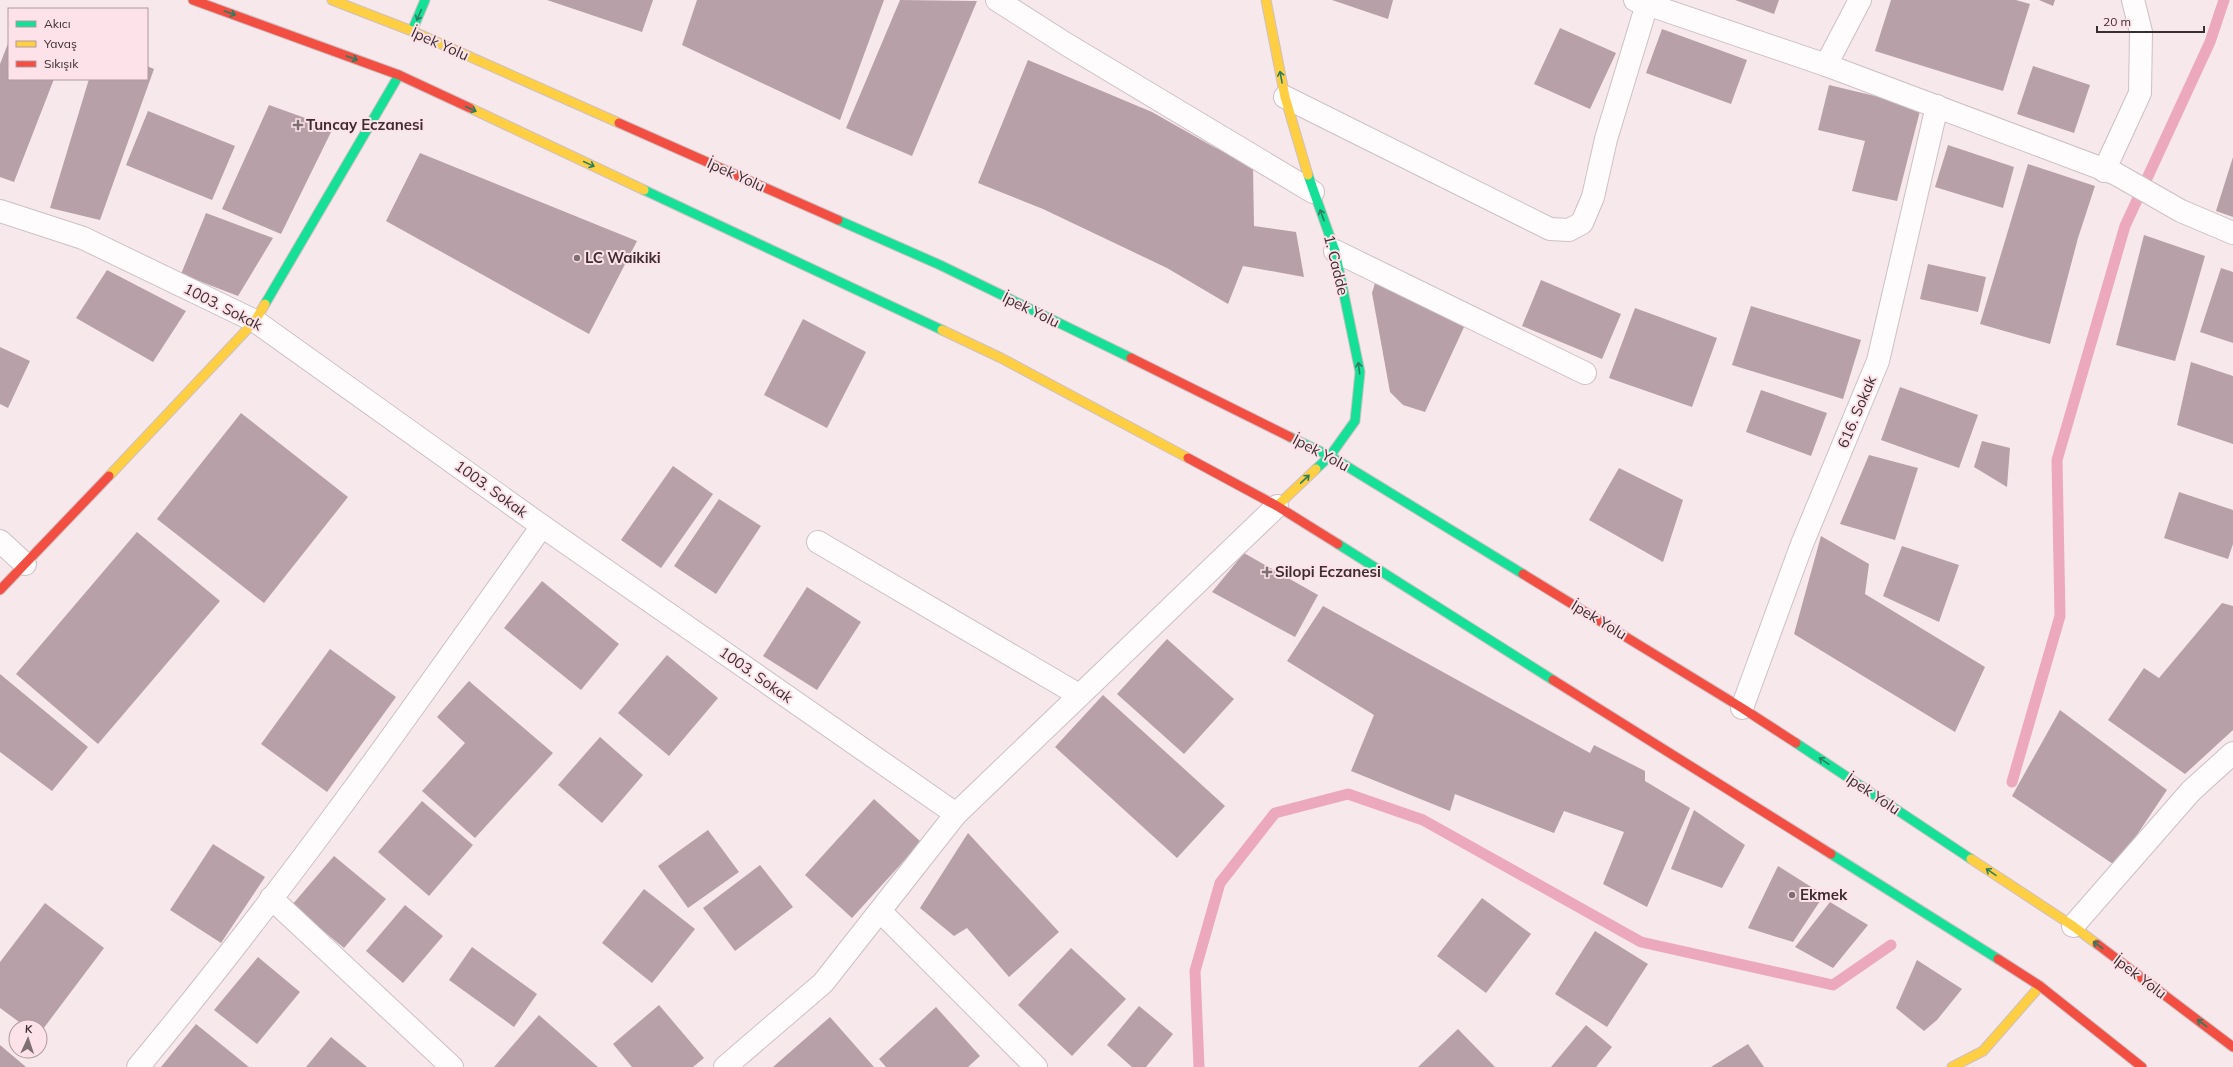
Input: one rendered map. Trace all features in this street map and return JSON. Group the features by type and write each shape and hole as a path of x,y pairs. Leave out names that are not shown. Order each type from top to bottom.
{"main road":[{"path":"193,0 399,75 1001,358 1277,506 2040,986 2142,1067"},
{"name":"İpek Yolu","path":"332,0 412,31 940,265 1330,456 1742,708 2073,926 2233,1047"},
{"path":"412,31 425,0"},
{"name":"1. Cadde","path":"1266,0 1285,98 1313,192 1335,251 1360,372 1355,421 1330,456 1277,506"},
{"path":"0,590 255,321 399,75"},
{"path":"1952,1067 1983,1051 2040,986"}],"street":[{"path":"997,0 1066,44 1313,192"},
{"path":"1826,65 1860,0"},
{"path":"2110,172 2140,93 2141,32 2133,0"},
{"path":"1285,98 1550,229 1569,230 1582,223 1594,197 1606,139 1641,2 1826,65 2110,172 2181,211 2233,233"},
{"name":"616. Sokak","path":"1742,708 1802,544 1878,361 1936,106"},
{"name":"1003. Sokak","path":"0,211 82,238 255,321 542,526 956,814"},
{"path":"1335,251 1585,373"},
{"path":"725,1067 823,983 956,814 1277,506"},
{"path":"138,1067 178,1020 392,739 542,526"},
{"path":"0,541 25,564"},
{"path":"818,542 1079,695"},
{"path":"2073,926 2191,792 2233,753"},
{"path":"271,898 452,1067"},
{"path":"880,911 1036,1067"}],"building":[{"path":"547,0 653,0 642,32"},
{"path":"697,0 884,0 840,120 682,45"},
{"path":"900,0 977,1 912,156 846,128"},
{"path":"1332,0 1393,0 1388,19"},
{"path":"1735,0 1779,0 1774,14"},
{"path":"1891,0 2016,0 2030,4 2003,91 1875,51"},
{"path":"2039,0 2055,0 2053,6"},
{"path":"1560,28 1616,53 1590,109 1534,84"},
{"path":"1662,29 1747,60 1731,104 1646,73"},
{"path":"8,44 8,80 54,80 14,182 0,177 0,64"},
{"path":"1028,60 1152,112 1212,146 1253,166 1254,226 1296,232 1304,277 1243,266 1228,304 1167,268 1043,209 978,183"},
{"path":"148,66 154,69 100,220 50,208 89,80 148,80"},
{"path":"2033,66 2090,85 2074,133 2017,114"},
{"path":"1829,85 1921,107 1897,201 1852,191 1865,141 1818,130"},
{"path":"269,105 333,128 281,234 222,209"},
{"path":"148,111 235,146 212,200 126,165"},
{"path":"1948,145 2014,167 2003,208 1935,187"},
{"path":"420,153 637,241 589,334 386,221"},
{"path":"2233,157 2233,217 2216,211"},
{"path":"2028,164 2095,186 2078,238 2050,344 1980,324"},
{"path":"206,213 273,238 238,296 181,274"},
{"path":"2144,235 2205,256 2175,361 2116,345"},
{"path":"1928,264 1986,277 1978,312 1920,299"},
{"path":"2221,268 2233,272 2233,343 2200,332"},
{"path":"107,270 186,311 153,362 76,318"},
{"path":"1541,280 1621,314 1602,359 1522,326"},
{"path":"1375,283 1464,327 1425,412 1403,405 1390,392 1372,293"},
{"path":"1751,306 1861,340 1843,399 1732,365"},
{"path":"1635,308 1717,338 1692,407 1609,378"},
{"path":"803,319 866,352 827,428 764,395"},
{"path":"0,347 30,361 8,408 0,404"},
{"path":"2191,362 2233,376 2233,444 2177,425"},
{"path":"1900,387 1978,415 1959,468 1881,440"},
{"path":"1761,390 1827,413 1811,456 1746,432"},
{"path":"241,413 348,497 264,603 157,519"},
{"path":"1982,441 2010,448 2007,487 1974,467"},
{"path":"1869,455 1918,468 1895,540 1840,524"},
{"path":"673,466 713,494 661,568 621,540"},
{"path":"1619,468 1683,500 1663,562 1589,520"},
{"path":"2179,492 2233,510 2233,544 2228,559 2164,538"},
{"path":"719,499 761,526 716,594 674,566"},
{"path":"137,532 220,601 98,744 16,674"},
{"path":"1821,536 1869,564 1865,594 1985,667 1955,732 1794,634"},
{"path":"1902,546 1959,565 1939,622 1883,596"},
{"path":"1244,553 1318,595 1295,637 1212,592"},
{"path":"542,581 619,644 581,690 504,628"},
{"path":"807,587 861,622 817,690 763,656"},
{"path":"2222,603 2233,606 2233,730 2185,774 2108,720 2144,668 2159,678"},
{"path":"1323,606 1590,753 1594,745 1645,771 1645,781 1690,808 1647,907 1603,884 1624,832 1564,811 1554,833 1455,794 1450,811 1351,771 1374,715 1287,661"},
{"path":"1167,639 1234,699 1184,754 1117,694"},
{"path":"330,649 396,697 327,792 261,744"},
{"path":"667,655 718,698 669,756 618,713"},
{"path":"0,674 88,747 52,791 0,752"},
{"path":"469,681 553,753 475,838 422,791 465,743 437,717"},
{"path":"1103,695 1225,806 1177,858 1055,747"},
{"path":"2060,710 2167,790 2116,866 2012,796"},
{"path":"600,737 643,775 602,823 558,785"},
{"path":"874,799 921,842 852,918 805,875"},
{"path":"422,801 473,845 429,896 378,852"},
{"path":"1694,810 1745,845 1722,888 1671,869"},
{"path":"708,830 739,872 688,908 658,866"},
{"path":"968,833 1059,932 1009,977 967,928 954,936 920,908"},
{"path":"213,844 265,877 221,943 170,910"},
{"path":"334,856 386,899 344,948 292,905"},
{"path":"760,865 793,907 735,951 703,908"},
{"path":"1778,866 1824,895 1793,942 1748,928"},
{"path":"644,889 695,929 652,983 602,943"},
{"path":"1482,898 1531,934 1486,993 1437,956"},
{"path":"1830,902 1868,925 1833,968 1795,947"},
{"path":"45,903 104,948 48,1022 48,1019 15,1019 0,1008 0,962"},
{"path":"405,905 443,936 403,983 366,951"},
{"path":"1595,931 1648,964 1607,1027 1555,994"},
{"path":"472,947 537,994 514,1027 449,980"},
{"path":"1071,948 1126,999 1072,1056 1018,1005"},
{"path":"258,957 300,992 257,1044 214,1010"},
{"path":"1917,960 1962,989 1937,1020 1924,1031 1896,1008"},
{"path":"659,1005 704,1058 693,1067 632,1067 613,1044"},
{"path":"1139,1006 1173,1034 1146,1067 1132,1067 1107,1045"},
{"path":"936,1007 980,1056 968,1067 886,1067 879,1059"},
{"path":"539,1015 598,1067 494,1067"},
{"path":"830,1017 874,1067 773,1067"},
{"path":"196,1024 249,1067 161,1067"},
{"path":"1586,1025 1612,1047 1596,1067 1551,1067"},
{"path":"1458,1029 1495,1067 1418,1067"},
{"path":"331,1037 367,1067 306,1067"},
{"path":"1748,1044 1764,1067 1711,1067"},
{"path":"0,1045 8,1052 8,1059 17,1059 26,1067 0,1067"}],"waterway":[{"path":"2012,782 2060,616 2057,460 2125,226 2210,42 2224,0"},
{"path":"1199,1067 1195,971 1220,883 1275,813 1348,794 1423,820 1641,942 1833,985 1891,945"}],"traffic: fast":[{"path":"412,31 425,0"},
{"path":"265,304 399,75"},
{"path":"1308,175 1335,251 1360,372 1355,421 1330,456 1316,469"},
{"path":"644,190 942,330"},
{"path":"838,220 940,265 1131,358"},
{"path":"1290,437 1330,456 1523,574"},
{"path":"1338,544 1553,680"},
{"path":"1796,743 1971,859"},
{"path":"1831,854 1998,959"}],"traffic: slow":[{"path":"332,0 412,31 619,123"},
{"path":"1266,0 1285,97 1308,175"},
{"path":"470,108 644,190"},
{"path":"109,476 255,321 265,304"},
{"path":"942,330 1001,358 1188,458"},
{"path":"1277,506 1316,469"},
{"path":"1971,859 2073,926 2097,944"},
{"path":"1952,1067 1983,1051 2040,986"}],"traffic: jam":[{"path":"193,0 399,75 470,108"},
{"path":"619,123 838,220"},
{"path":"1131,358 1290,437"},
{"path":"1188,458 1277,506 1338,544"},
{"path":"0,590 109,476"},
{"path":"1523,574 1742,708 1796,743"},
{"path":"1553,680 1831,854"},
{"path":"2097,944 2233,1047"},
{"path":"1998,959 2040,986 2142,1067"}],"place":[{"name":"Tuncay Eczanesi","path":"298,125"},
{"name":"LC Waikiki","path":"577,258"},
{"name":"Silopi Eczanesi","path":"1267,572"},
{"name":"Ekmek","path":"1792,895"}]}
